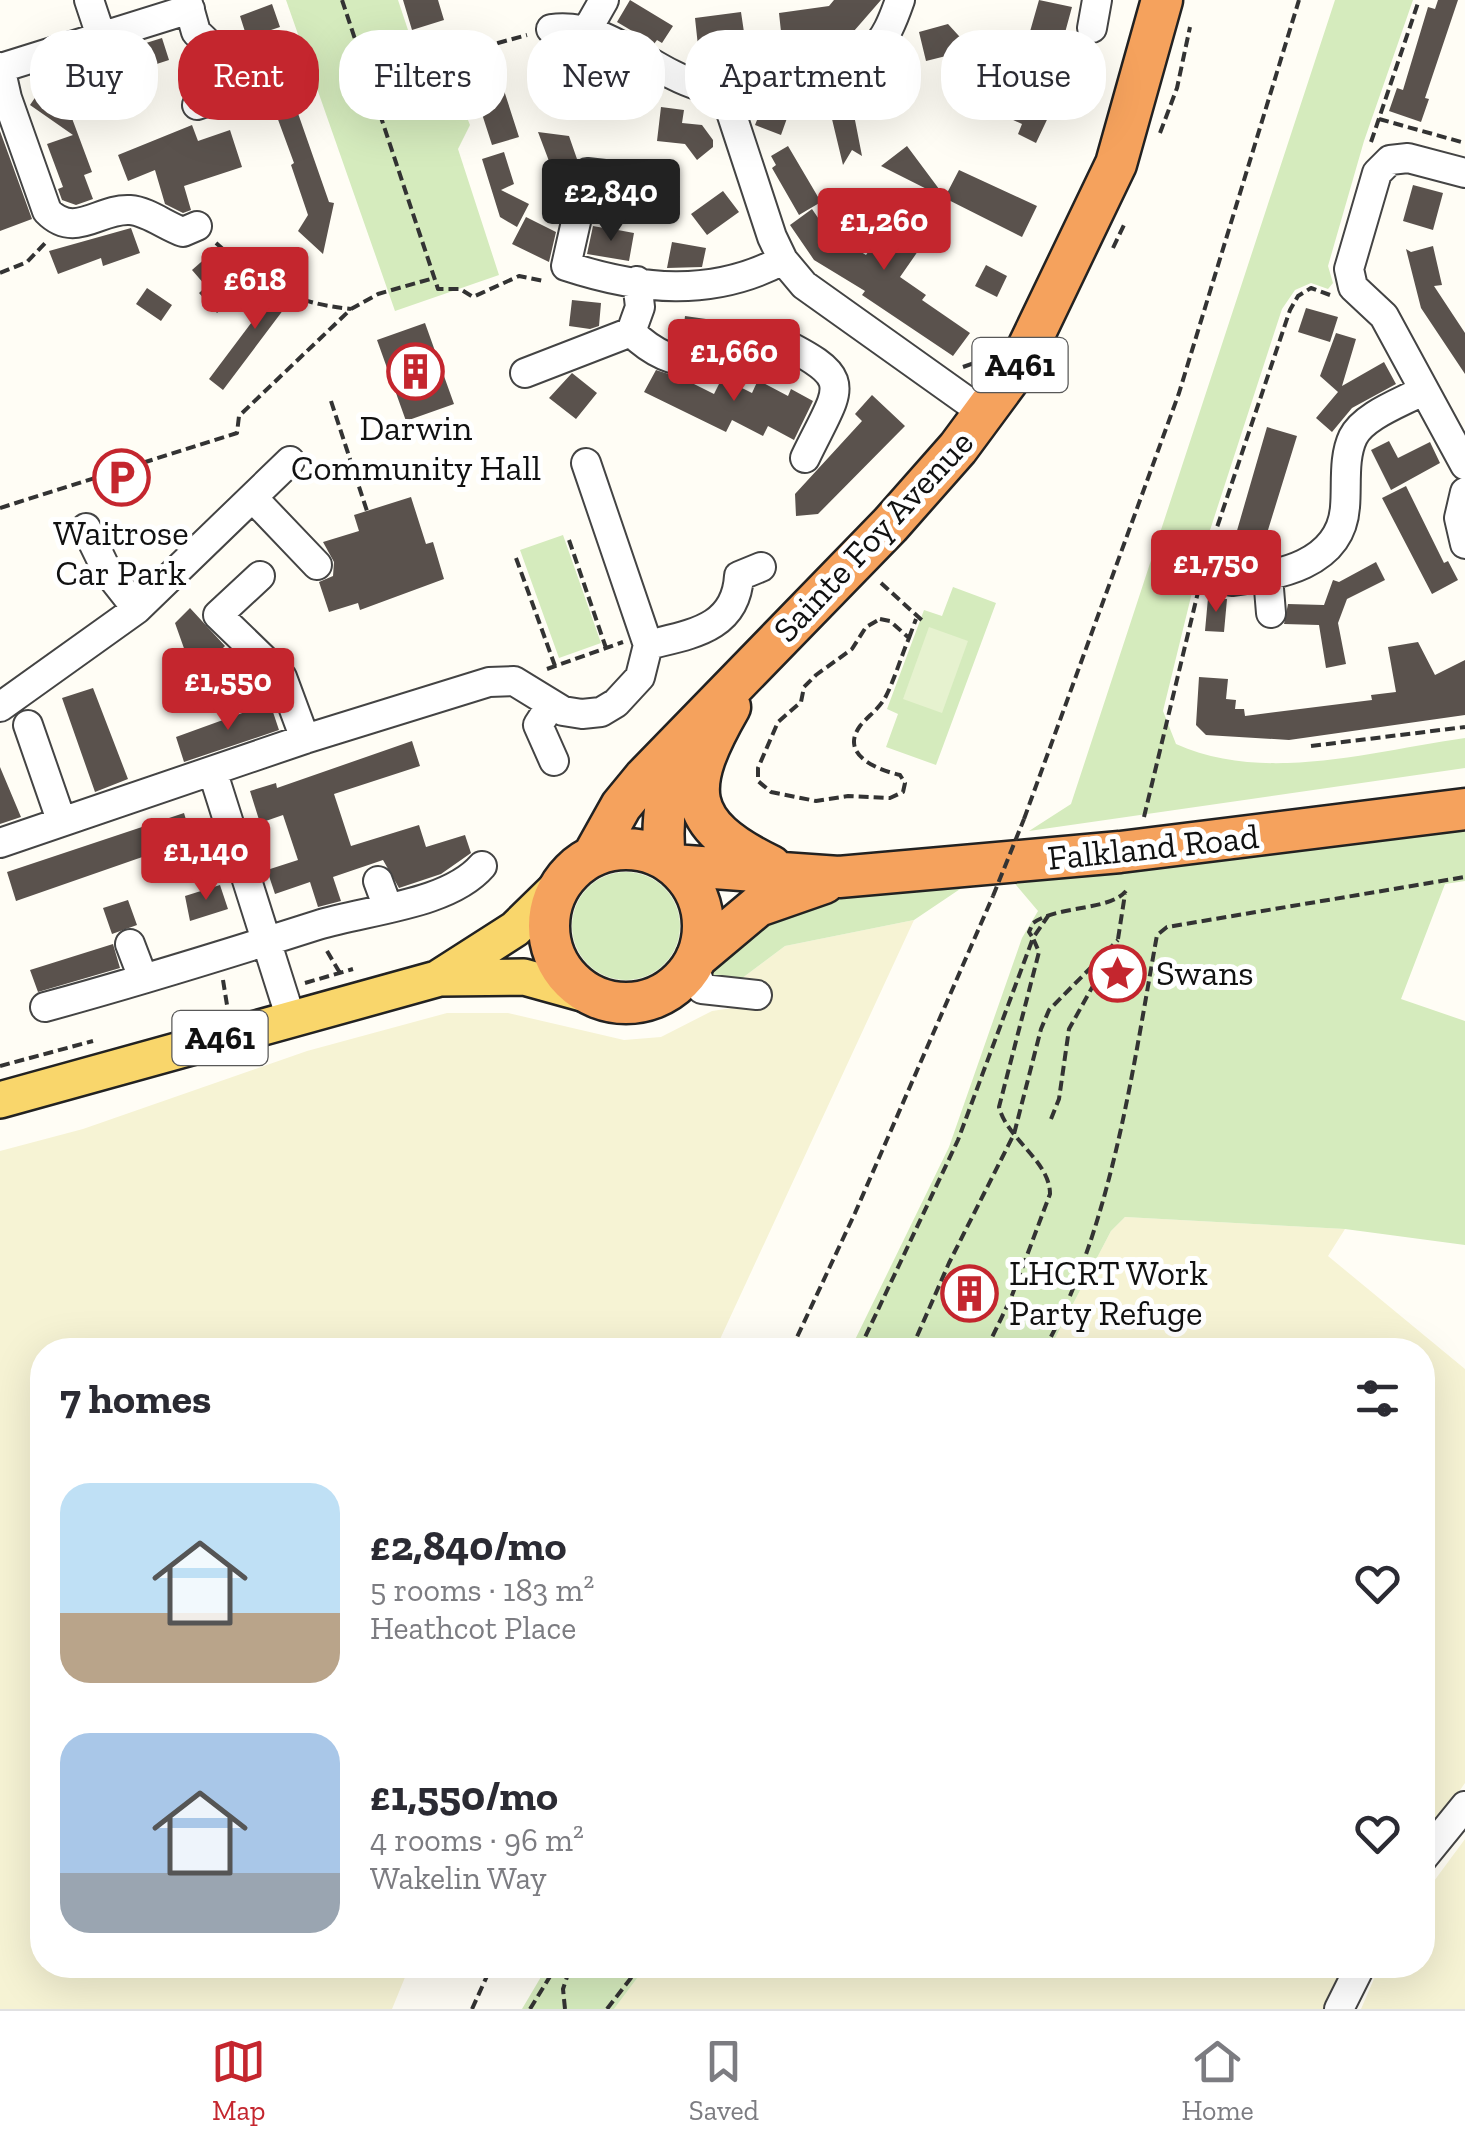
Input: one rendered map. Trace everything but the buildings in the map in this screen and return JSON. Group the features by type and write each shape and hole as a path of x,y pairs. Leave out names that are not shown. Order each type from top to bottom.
{"highway":[{"name":"Sainte Foy Avenue","path":"592,856 621,806 694,724 890,525 985,414 1020,364 1116,164 1177,9"},
{"path":"758,658 712,739 697,785 708,822 724,840 788,874"},
{"name":"Sainte Foy Avenue","path":"669,862 661,823 666,792 694,724"},
{"name":"Falkland Road","path":"669,862 839,877 1133,851 1465,809"},
{"name":"A461","path":"561,884 592,856 631,849 669,862"},
{"path":"669,862 690,882 702,908 702,942 695,962"},
{"name":"Falkland Road","path":"695,962 758,906 839,877"},
{"path":"561,884 549,916 550,942 562,969 589,995"},
{"name":"A461","path":"589,995 617,1004 653,999 668,992 695,962"}],"main road":[{"name":"A461","path":"440,978 515,929 561,884"},
{"name":"A461","path":"0,1100 440,978 524,977 589,995"}],"street":[{"path":"89,0 99,30"},
{"path":"551,29 587,30 604,0"},
{"path":"888,30 900,0"},
{"path":"124,30 191,13"},
{"path":"30,58 0,67 47,211 63,223 77,225 136,210 182,232 198,226"},
{"path":"734,120 782,260 804,285 985,414"},
{"path":"1465,173 1408,158 1390,160 1377,173 1348,269 1353,287 1384,316 1465,465"},
{"path":"632,178 587,173 566,266 628,282 676,288 714,286 756,274 782,260"},
{"path":"525,374 631,332 640,307 628,282"},
{"path":"631,332 651,351 672,360 698,364 736,357 777,340 826,366 834,380 834,398 805,458"},
{"path":"1232,581 1293,572 1314,558 1331,541 1345,514 1348,458 1354,434 1371,419 1424,390"},
{"path":"0,707 136,609 290,460"},
{"path":"0,843 305,739 489,682 514,680 550,704 582,714 600,712 616,703 640,677 644,631 586,463"},
{"path":"1465,492 1459,518 1465,544"},
{"path":"252,498 318,565"},
{"path":"86,528 108,571 136,609"},
{"path":"644,631 687,635 714,624 730,610 738,594 739,576 761,567"},
{"path":"260,576 218,615 274,667 293,703 305,739"},
{"path":"1268,577 1271,613"},
{"path":"550,704 538,725 554,762"},
{"path":"28,725 61,820"},
{"path":"213,773 290,1019"},
{"path":"45,1007 400,904 469,881 482,866"},
{"path":"378,881 400,904"},
{"path":"130,944 144,978"},
{"path":"695,962 702,989 757,995"},
{"path":"1435,1843 1465,1806"},
{"path":"1338,2009 1354,1978"}],"path":[{"path":"342,0 352,30"},
{"path":"797,1338 855,1213 1024,820 1178,393 1299,0"},
{"path":"1156,144 1177,88 1177,9"},
{"path":"507,41 551,29"},
{"path":"1379,119 1465,144"},
{"path":"381,120 438,289 460,290 472,297 519,276 549,282"},
{"path":"0,273 27,262 50,237 47,211"},
{"path":"1110,254 1127,218"},
{"path":"198,226 273,288 300,302 351,309"},
{"path":"0,508 210,445 237,433 240,416 351,309 378,294 434,278"},
{"path":"1133,851 1205,562 1290,310 1298,296 1311,288 1340,298"},
{"path":"331,401 368,510"},
{"path":"569,540 606,648"},
{"path":"516,558 555,666"},
{"path":"877,578 925,623"},
{"path":"909,638 890,621 880,619 866,627 852,650 816,675 804,687 801,702 778,722 758,768 758,781 771,792 816,801 848,796 890,798 902,792 904,783 900,775 868,766 855,747 854,736 884,700 909,638 916,618"},
{"path":"514,680 644,631"},
{"path":"1311,746 1465,726"},
{"path":"1007,838 1027,836"},
{"path":"1050,1338 1082,1270 1103,1208 1157,934 1168,927 1465,877"},
{"path":"865,1338 958,1140 1024,953 1049,914 1110,902 1126,891 1118,940 1069,1029 1059,1098 1051,1119"},
{"path":"992,1338 1012,1298 1050,1194 1050,1181 1003,1121 999,1106 1039,952 1033,938"},
{"path":"916,1338 1014,1134 1041,1028 1050,1010 1118,940"},
{"path":"472,2009 486,1978"},
{"path":"530,2009 550,1978"},
{"path":"565,2009 566,1978"},
{"path":"607,2009 631,1978"}],"shaded area":[{"path":"914,920 721,1338 30,1338 30,1978 405,1978 392,2009 0,2009 0,1151 83,1129 307,1051 447,1013 508,1013 624,1040 661,1037 712,1011 759,1004 761,985 741,979 785,946"},
{"path":"1125,1217 1345,1229 1328,1256 1427,1338 1055,1338 1111,1231"},
{"path":"1435,1344 1465,1369 1465,1783 1435,1825"},
{"path":"1465,1839 1465,2009 1361,2009 1374,1978 1435,1978 1435,1880"},
{"path":"637,1978 1345,1978 1328,2009 614,2009"}],"green space":[{"path":"286,0 398,0 408,30 339,30 339,120 468,120 470,125 458,149 499,275 395,311 319,94 319,30 297,30"},
{"path":"1335,0 1413,0 1364,141 1328,266 1333,283 1328,289 1311,283 1295,290 1282,309 1199,564 1163,711 1176,744 1210,756 1246,762 1319,761 1465,738 1465,768 1029,831 1071,804"},
{"path":"563,535 601,643 559,658 520,550"},
{"path":"953,587 996,603 936,765 886,747 898,714 887,709 924,610 942,616"},
{"path":"929,627 968,641 942,713 903,699"},
{"path":"1465,825 1465,881 1445,884 1401,999 1465,1021 1465,1245 1345,1229 1125,1217 1111,1231 1055,1338 856,1338 949,1147 1022,938 1038,911 1011,879 969,883 914,920 785,946 741,979 708,976 751,924 827,899 884,887"},
{"path":"626,872 647,876 664,888 676,905 680,926 676,947 664,964 647,976 626,980 605,976 588,964 576,947 572,926 576,905 588,888 605,876"},
{"path":"540,1978 637,1978 614,2009 522,2009"}],"place":[{"name":"Darwin Community Hall","path":"416,372"},
{"name":"Waitrose Car Park","path":"121,477"},
{"name":"Swans","path":"1117,973"},
{"name":"LHCRT Work Party Refuge","path":"970,1293"}]}
